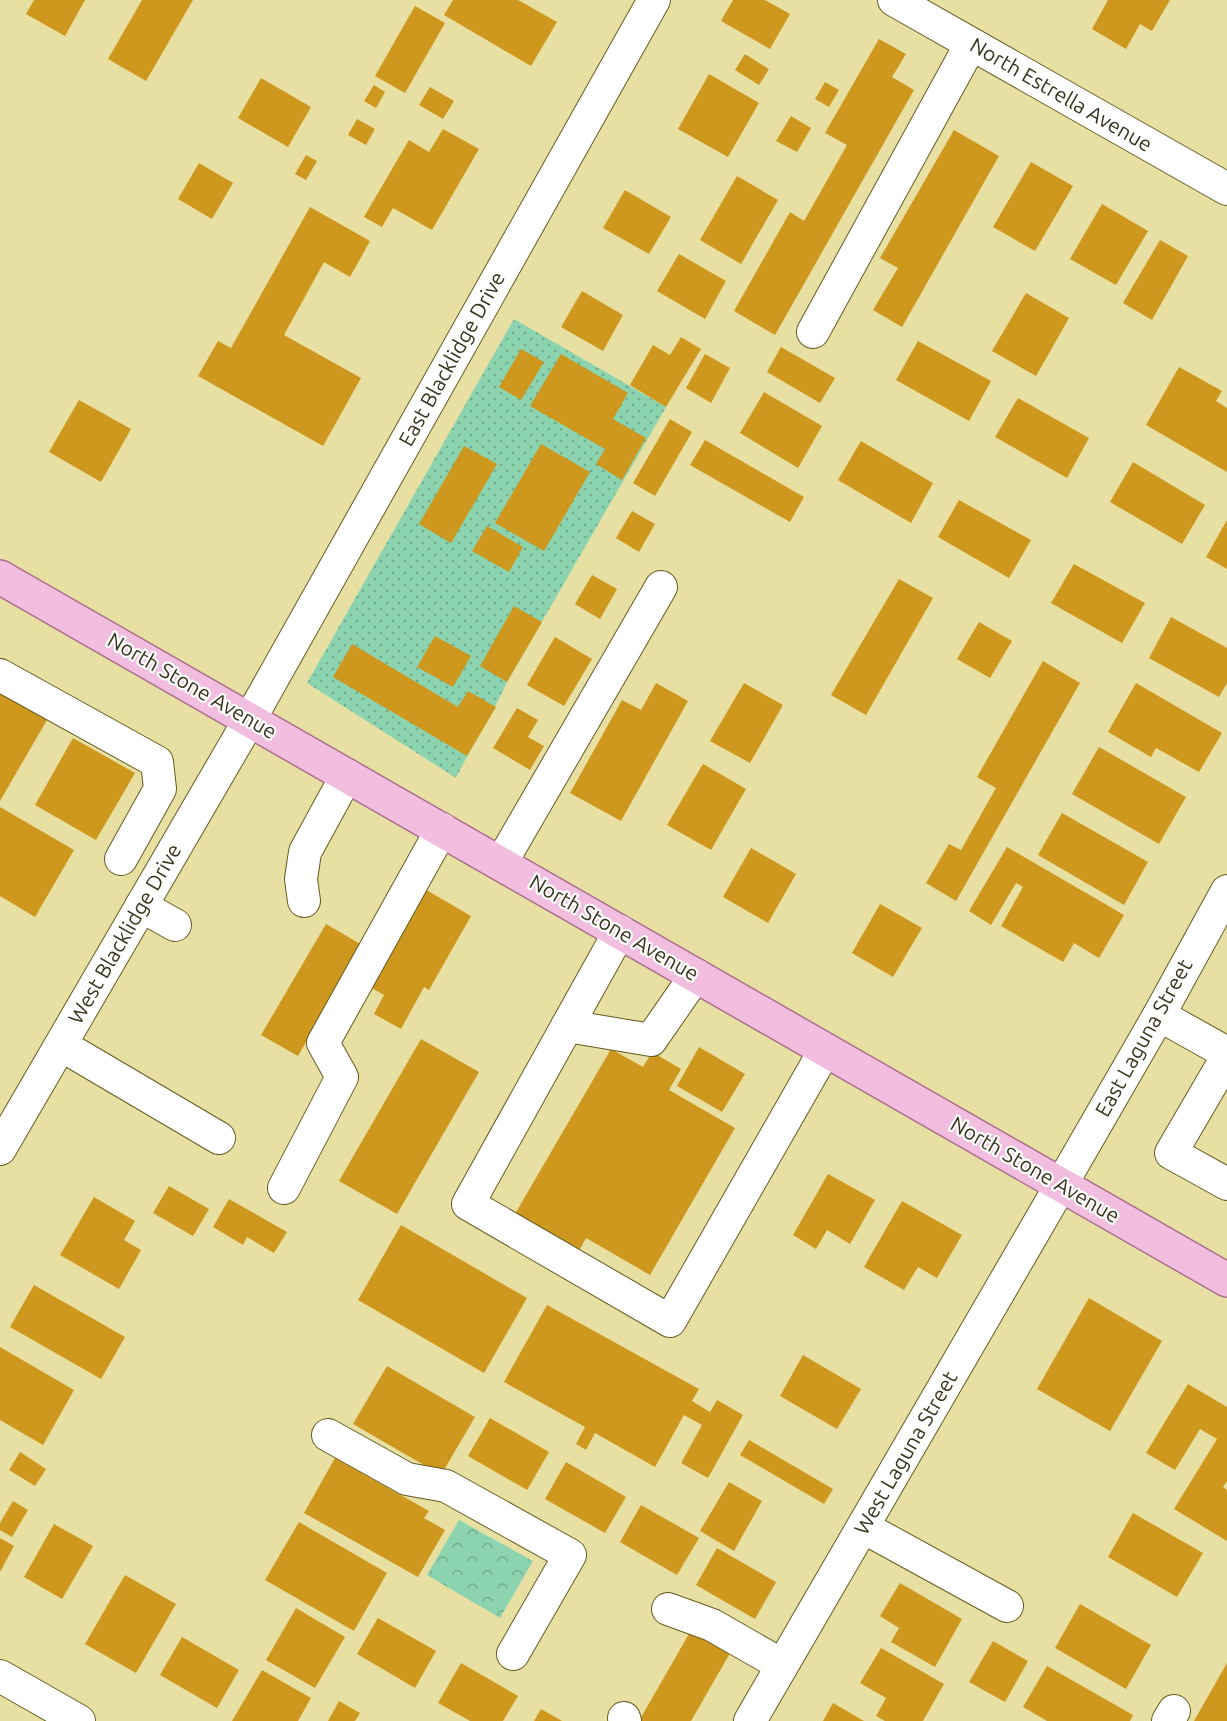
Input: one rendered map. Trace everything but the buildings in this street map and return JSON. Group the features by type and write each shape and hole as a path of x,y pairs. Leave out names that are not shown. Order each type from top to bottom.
{"main road":[{"name":"North Stone Avenue","path":"0,577 1227,1280"}],"street":[{"name":"East Blacklidge Drive","path":"250,719 654,0"},
{"name":"North Estrella Avenue","path":"894,0 1227,189"},
{"path":"813,332 971,44"},
{"path":"501,863 661,587"},
{"path":"0,675 157,762 160,789 121,859"},
{"name":"West Blacklidge Drive","path":"0,1149 250,719"},
{"path":"304,901 301,879 305,852 347,775"},
{"path":"284,1188 342,1077 323,1043 442,829"},
{"name":"East Laguna Street","path":"1061,1185 1227,891"},
{"path":"141,906 175,925"},
{"path":"620,931 468,1204 670,1321 825,1050"},
{"path":"567,1026 651,1040 696,975"},
{"path":"1159,1015 1227,1055 1171,1153 1227,1184"},
{"path":"61,1045 219,1138"},
{"name":"West Laguna Street","path":"750,1721 1061,1185"},
{"path":"328,1435 407,1479 446,1486 570,1555 513,1654"},
{"path":"863,1527 1007,1606"},
{"path":"668,1609 712,1625 782,1665"},
{"path":"0,1676 79,1721"}],"green space":[{"path":"514,319 666,407 507,682 456,778 307,683"},
{"path":"459,1520 533,1561 500,1618 427,1575"}]}
